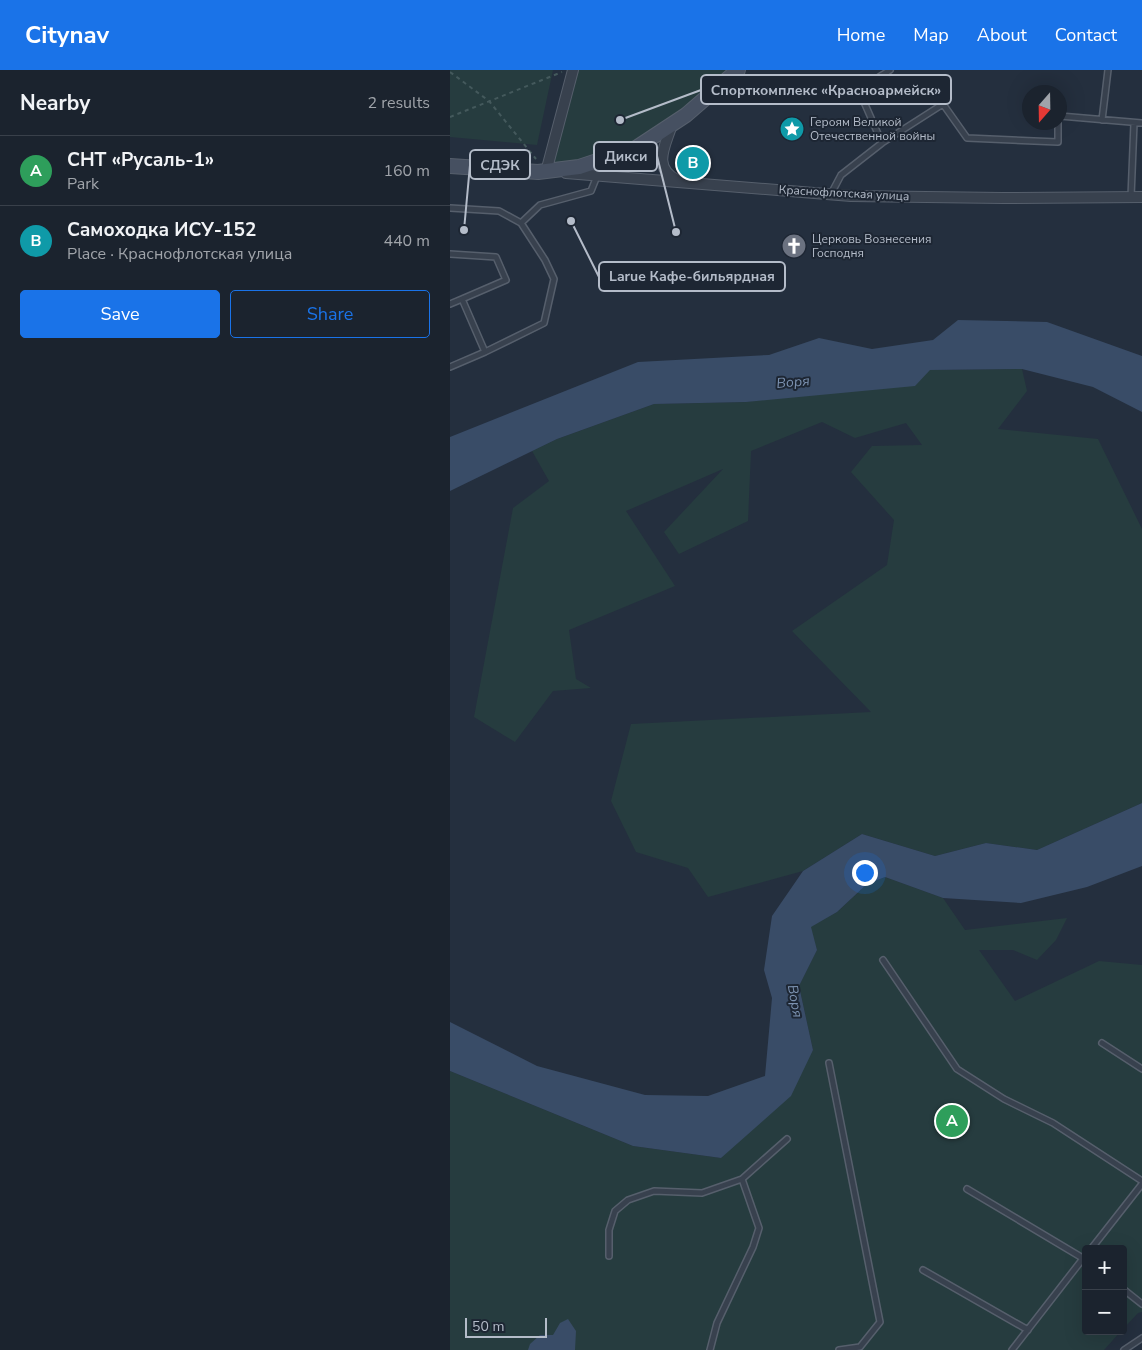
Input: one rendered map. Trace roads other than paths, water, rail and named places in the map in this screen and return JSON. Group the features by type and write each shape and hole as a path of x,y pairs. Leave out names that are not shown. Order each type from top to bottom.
{"main road":[{"path":"450,166 546,172 579,168 636,148 686,115 738,70"}],"street":[{"path":"546,172 574,70"},
{"path":"672,124 662,158 663,168 670,176 680,181"},
{"name":"Краснофлотская улица","path":"546,172 831,194 1002,198 1142,197"}],"lane":[{"path":"882,143 864,102 864,95 865,89 869,84 890,70"},
{"path":"1102,120 1108,70"},
{"path":"831,194 841,175 882,143 943,104 967,138 1058,142 1058,130"},
{"path":"1067,117 1142,123"},
{"path":"1131,197 1134,122"},
{"path":"521,223 540,206 591,191 597,175"},
{"path":"450,208 499,211 521,223 545,260 554,279 544,323 450,367"},
{"path":"450,254 496,258 506,280 450,304"},
{"path":"462,299 485,352"},
{"path":"883,960 957,1069 1004,1099 1053,1123 1142,1182 1094,1245"},
{"path":"1102,1043 1142,1069"},
{"path":"829,1063 880,1322 860,1347 839,1350"},
{"path":"609,1256 609,1230 615,1211 628,1200 654,1191 702,1192 742,1179 787,1139"},
{"path":"710,1350 717,1323 753,1247 759,1228 742,1179"},
{"path":"967,1189 1082,1258"},
{"path":"1012,1350 1082,1261"},
{"path":"923,1270 1028,1330"},
{"path":"1124,1290 1142,1304"},
{"path":"1124,1350 1142,1338"}],"water":[{"name":"Воря","path":"958,320 1047,322 1142,356 1142,412 1093,387 1022,369 930,370 915,386 746,402 654,404 557,439 450,491 450,437 638,362 769,355 819,338 872,349 933,340"},
{"name":"Воря","path":"1142,803 1142,866 1087,887 1021,903 943,898 885,877 867,884 837,912 811,927 817,950 799,986 813,1050 791,1096 721,1158 633,1146 450,1071 450,1022 537,1066 645,1095 708,1096 765,1076 772,998 764,970 772,916 803,871 862,834 935,856 986,843 1037,850"},
{"path":"568,1319 576,1331 575,1350 528,1350 530,1344 540,1335 553,1335 560,1323"}],"place":[{"name":"Спорткомплекс «Красноармейск»","path":"620,120"},
{"name":"Героям Великой Отечественной войны","path":"792,129"},
{"name":"Самоходка ИСУ-152","path":"693,163"},
{"name":"Larue Кафе-бильярдная","path":"571,221"},
{"name":"СДЭК","path":"464,230"},
{"name":"Дикси","path":"676,232"},
{"name":"Церковь Вознесения Господня","path":"794,246"},
{"name":"СНТ «Русаль-1»","path":"952,1121"}]}
